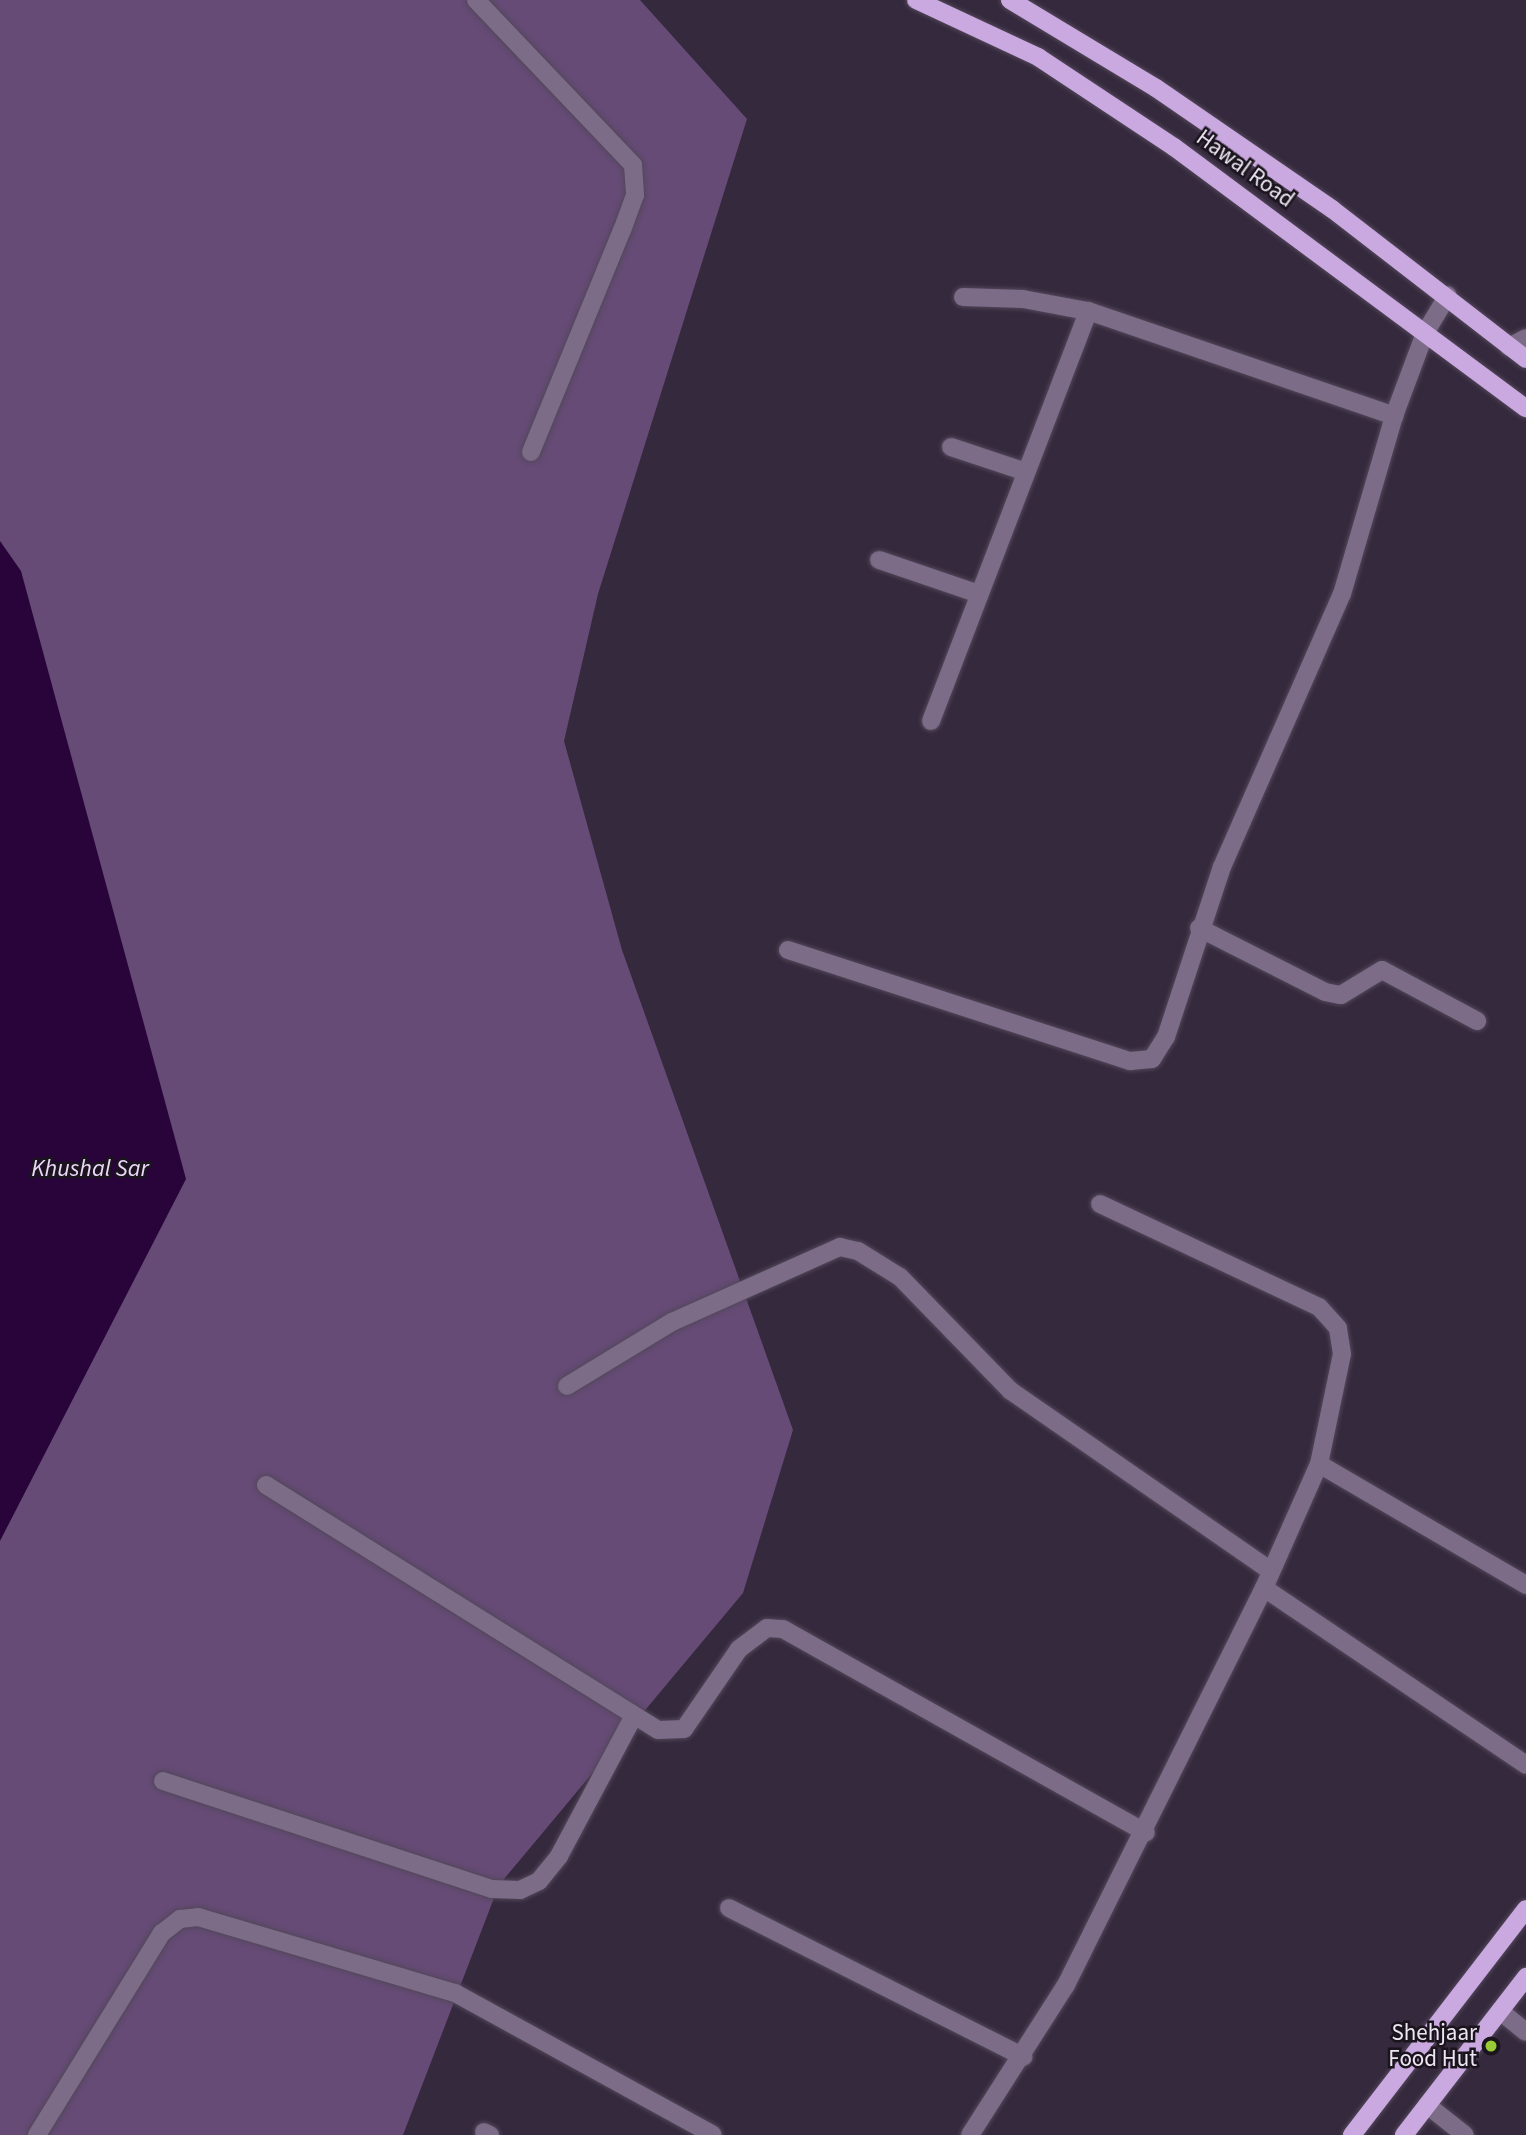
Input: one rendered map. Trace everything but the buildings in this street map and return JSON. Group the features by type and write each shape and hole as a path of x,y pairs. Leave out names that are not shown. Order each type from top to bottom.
{"main road":[{"name":"Hawal Road","path":"916,0 1038,57 1174,148 1526,408"},
{"name":"Hawal Road","path":"1010,0 1156,88 1448,295 1526,359"},
{"path":"1352,2135 1526,1909"},
{"path":"1404,2135 1526,1977"}],"street":[{"path":"476,0 633,165 635,195 531,452"},
{"path":"788,950 1130,1061 1152,1059 1166,1037 1199,929 1342,594 1394,416 1425,333 1448,295"},
{"path":"963,297 1023,299 1088,311 1394,416"},
{"path":"931,721 1088,311"},
{"path":"1509,347 1526,338"},
{"path":"951,447 1026,472"},
{"path":"879,560 979,594"},
{"path":"1199,929 1325,992 1341,995 1381,970 1477,1021"},
{"path":"970,2135 1024,2057 1146,1833 1267,1579 1319,1464 1342,1354 1338,1328 1319,1307 1100,1204"},
{"path":"567,1386 672,1322 840,1247 858,1251 900,1277 1011,1391 1526,1765"},
{"path":"1319,1464 1526,1585"},
{"path":"266,1485 632,1719 658,1730 684,1729 739,1648 766,1628 783,1629 1146,1833"},
{"path":"163,1781 492,1889 520,1890 539,1881 559,1856 632,1719"},
{"path":"729,1908 1024,2057"},
{"path":"37,2135 103,2018 162,1933 180,1919 198,1917 455,1993 713,2135"},
{"path":"1500,2011 1526,2032"},
{"path":"1427,2105 1465,2135"}],"shaded area":[{"path":"0,0 640,0 747,119 598,594 564,741 622,950 793,1430 743,1593 499,1885 403,2135 0,2135"}],"water":[{"name":"Khushal Sar","path":"0,541 21,571 186,1179 0,1541"}],"place":[{"name":"Shehjaar Food Hut","path":"1491,2046"}]}
